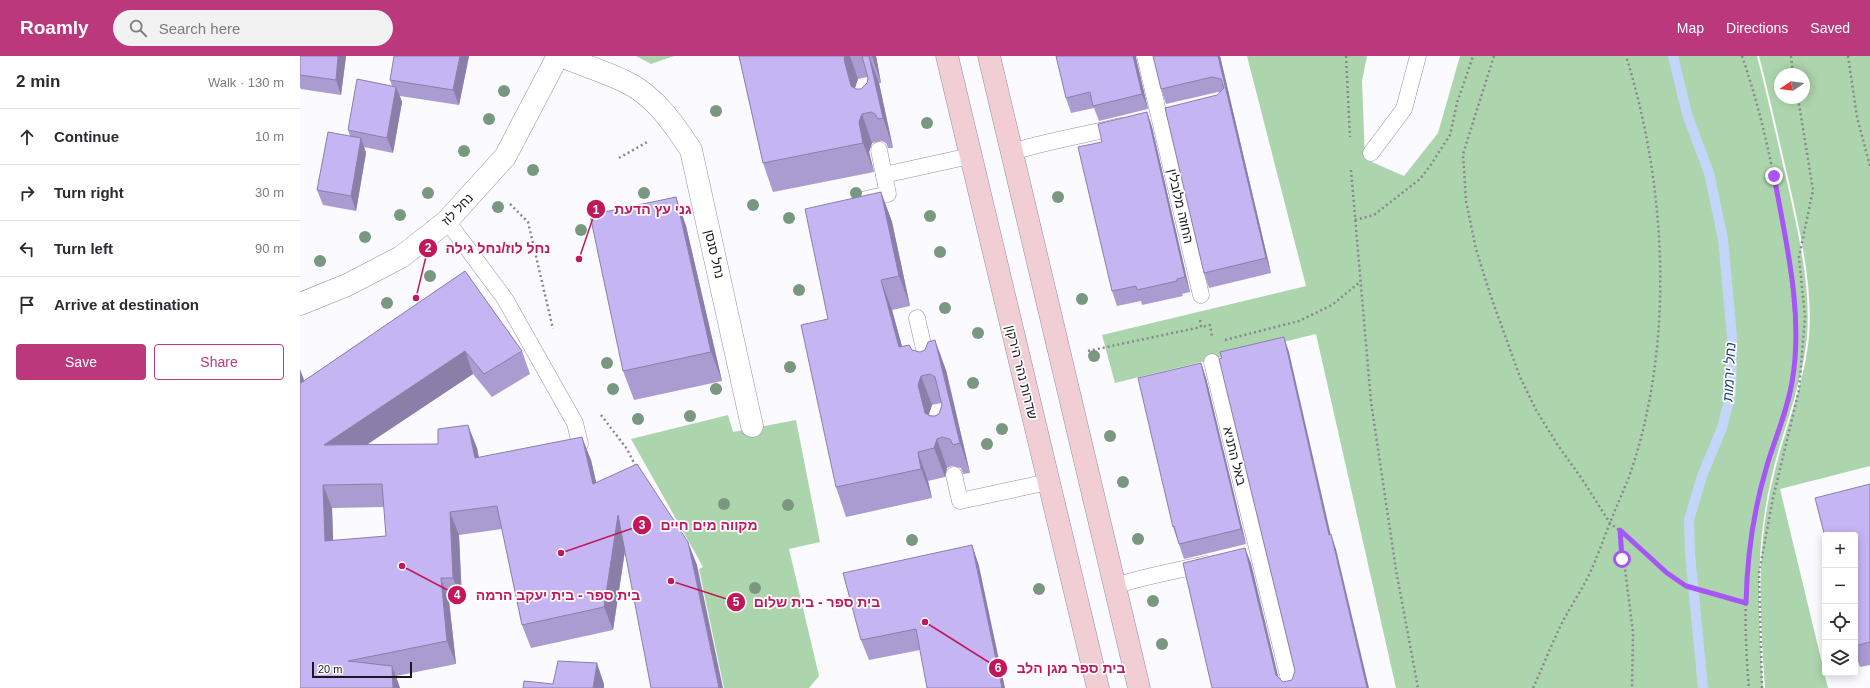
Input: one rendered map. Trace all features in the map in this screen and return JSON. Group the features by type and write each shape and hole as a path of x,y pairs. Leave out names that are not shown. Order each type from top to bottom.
{"main road":[{"name":"שדרות נהר הירקון","path":"947,56 1098,688"},
{"path":"989,56 1139,688"}],"street":[{"name":"נחל לוז","path":"300,304 347,285 401,257 447,221 505,157 558,56"},
{"name":"נחל סנסן","path":"561,56 627,82 654,102 674,124 691,150 752,426"}],"lane":[{"name":"החוזה מלובלין","path":"1145,56 1154,118 1183,214 1201,295"},
{"path":"1371,153 1404,109 1418,56"},
{"path":"1012,152 1036,144 1048,143 1154,118"},
{"path":"846,204 888,194 879,150"},
{"path":"884,176 970,156"},
{"path":"447,221 505,299 575,423 580,444"},
{"path":"917,318 929,372"},
{"name":"באל התניא","path":"1212,362 1250,552 1291,688"},
{"path":"954,475 960,501 1048,482"},
{"path":"1115,586 1135,579 1151,577 1220,560"}],"path":[{"path":"1346,56 1350,140"},
{"path":"1355,220 1374,215 1420,179 1430,166 1450,135 1457,103 1473,56"},
{"path":"1494,56 1463,154 1466,201 1476,249 1490,294 1520,377 1536,410 1610,523 1620,530 1667,573 1686,586 1746,603"},
{"path":"1533,688 1563,621 1589,576 1629,477 1644,425 1653,371 1659,315 1660,257 1656,197 1646,137 1626,56"},
{"path":"1742,56 1758,108 1772,169 1789,261 1796,339 1793,381 1785,416 1766,469 1755,515 1748,560 1745,614 1749,688"},
{"path":"1791,56 1793,68"},
{"path":"1848,56 1857,117 1870,166"},
{"path":"1762,688 1759,573 1773,498 1799,390 1805,317 1799,257 1813,190 1799,104"},
{"path":"619,158 653,139"},
{"path":"1351,169 1373,418 1396,570 1418,688"},
{"path":"510,204 528,222 554,334"},
{"path":"1212,362 1209,349 1214,343 1299,322 1332,305 1360,282"},
{"path":"1201,295 1197,307 1201,327"},
{"path":"1060,357 1210,325 1214,343"},
{"path":"599,414 627,449 636,468"},
{"path":"1620,530 1633,632 1632,688"}],"green space":[{"path":"636,56 674,56 651,64"},
{"path":"1247,56 1367,56 1362,81 1365,159 1404,176 1438,133 1460,56 1757,56 1796,221 1808,305 1808,325 1803,362 1795,396 1771,479 1762,531 1759,609 1763,688 1396,688 1316,334 1115,383 1102,335 1306,286"},
{"path":"1759,56 1870,56 1870,466 1780,489 1822,663 1822,676 1825,676 1828,688 1765,688 1761,609 1764,531 1773,479 1797,396 1805,362 1810,325 1808,284 1802,242"},
{"path":"728,415 733,432 796,420 820,542 789,549 819,676 809,688 724,688 699,569 703,567 631,439"}],"building":[{"path":"300,56 338,56 336,80 300,75"},
{"path":"394,56 460,56 453,90 390,80"},
{"path":"739,56 845,56 844,59 851,86 856,89 861,89 867,83 868,78 862,56 869,56 883,118 878,119 875,114 871,112 862,114 859,122 863,143 763,163"},
{"path":"1056,56 1133,56 1142,94 1093,106 1090,92 1066,98"},
{"path":"1153,56 1218,56 1266,258 1204,273 1165,108 1217,95 1224,88 1221,79 1212,77 1161,89"},
{"path":"357,79 396,87 387,138 348,130"},
{"path":"1147,112 1185,277 1177,279 1177,281 1137,290 1136,286 1112,291 1078,147 1102,142 1098,124"},
{"path":"328,132 361,138 351,196 317,190"},
{"path":"881,192 899,276 881,280 899,347 909,345 912,350 920,352 925,350 928,342 935,340 960,443 953,445 950,439 942,437 937,439 934,448 918,452 921,469 836,487 801,325 828,319 805,209","holes":["930,374 935,377 942,405 939,414 930,416 925,413 918,385 921,376"]},
{"path":"676,197 711,352 623,371 590,215"},
{"path":"465,271 522,351 484,374 465,351 324,445 438,444 438,429 468,425 475,458 582,437 593,484 637,464 688,542 719,688 651,688 618,515 604,607 522,625 497,506 450,512 453,578 441,578 447,641 348,661 392,666 393,688 300,688 300,378 301,383","holes":["382,484 386,536 325,541 323,485"]},
{"path":"1284,337 1329,535 1331,534 1367,688 1212,688 1183,563 1245,548 1276,675 1283,682 1292,680 1295,671 1219,359 1222,358 1220,352"},
{"path":"1201,363 1241,529 1179,544 1174,526 1173,527 1138,378"},
{"path":"1870,484 1870,642 1858,645 1858,532 1824,532 1815,498"},
{"path":"972,545 1002,688 927,688 916,629 861,640 843,573"},
{"path":"558,661 597,663 593,688 523,688 524,681 553,684"}],"waterway":[{"name":"נחל ירמות","path":"1673,56 1687,114 1709,173 1723,239 1732,337 1731,393 1722,428 1702,476 1689,520 1690,554 1703,688"}],"place":[{"name":"גני עץ הדעת","path":"579,259"},
{"name":"נחל לוז/נחל גילה","path":"416,298"},
{"name":"מקווה מים חיים","path":"561,553"},
{"name":"בית ספר - בית יעקב הרמה","path":"402,566"},
{"name":"בית ספר - בית שלום","path":"671,581"},
{"name":"בית ספר מגן הלב","path":"925,622"}],"route":[{"path":"1622,559 1620,530 1667,573 1686,586 1746,603 1748,560 1755,515 1766,469 1785,416 1793,381 1796,339 1789,261 1774,176"}]}
